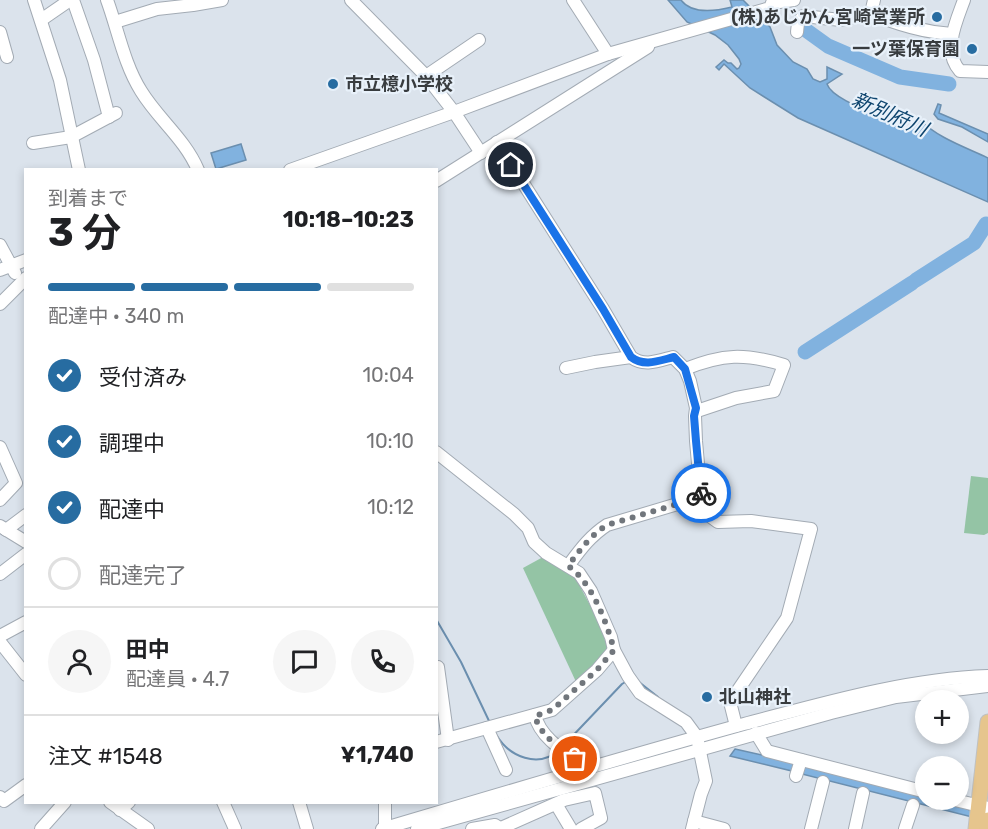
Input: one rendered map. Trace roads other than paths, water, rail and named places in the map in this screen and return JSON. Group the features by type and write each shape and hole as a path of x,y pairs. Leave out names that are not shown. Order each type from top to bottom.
{"main road":[{"path":"982,818 988,722"}],"street":[{"path":"34,0 60,80 72,137 74,166"},
{"path":"33,143 72,137 113,115 71,0 41,20"},
{"path":"107,0 129,71 151,107 192,156 197,168"},
{"path":"115,21 173,4 222,0"},
{"path":"351,0 426,76 454,112 481,153"},
{"path":"573,0 608,54"},
{"path":"297,168 608,54 659,40 771,3 794,0"},
{"path":"871,13 874,0"},
{"path":"964,0 952,34 954,64 960,71 988,72"},
{"path":"797,32 798,23 803,16 841,20 871,13 902,26 929,33 952,34"},
{"path":"0,32 7,57"},
{"path":"426,76 479,40"},
{"path":"438,180 659,40"},
{"path":"497,142 631,357 638,362 649,363 674,357 685,369 696,411 694,416 701,497 711,517 717,522 752,521 811,529 787,618 730,702 736,726"},
{"path":"1,248 15,271"},
{"path":"0,278 15,271"},
{"path":"0,304 15,271"},
{"path":"685,369 705,361 748,355 784,365 774,391 728,400 696,411"},
{"path":"566,368 631,357"},
{"path":"0,447 16,483 0,500"},
{"path":"438,454 514,514 528,528 534,542 546,553 579,573 591,591 611,637 614,650 640,693 686,722 698,743 706,781 698,825 724,829"},
{"path":"568,566 596,532 607,525 701,497"},
{"path":"24,516 3,528 24,541"},
{"path":"0,574 24,556"},
{"path":"0,636 24,623"},
{"path":"0,642 24,673"},
{"path":"438,667 442,741 552,710 597,670 614,650"},
{"path":"417,829 698,743 736,726 853,695 963,677 988,676"},
{"path":"385,804 384,829 698,743 756,733 896,697 988,686"},
{"path":"535,716 543,732 560,749 575,759"},
{"path":"491,727 506,770"},
{"path":"756,733 767,751 915,789"},
{"path":"796,776 801,760"},
{"path":"811,829 823,782"},
{"path":"0,797 3,801 24,786"},
{"path":"472,829 495,825 501,829 556,804 595,793 601,818 581,829"},
{"path":"855,829 863,793"},
{"path":"41,829 63,804"},
{"path":"224,804 235,829"},
{"path":"300,804 307,829"},
{"path":"556,804 570,829"},
{"path":"120,805 148,829"},
{"path":"905,829 913,805"},
{"path":"969,809 982,818"}],"water":[{"path":"668,0 681,0 691,8 705,11 732,7 730,0 743,0 770,27 777,45 793,62 807,69 813,79 820,82 827,79 827,67 842,74 827,84 831,91 839,97 906,128 920,120 943,137 988,158 988,202 798,118 750,88 724,64 719,70 716,67 724,60 737,69 739,68 741,64 739,59 728,45 715,35 687,22"},
{"path":"938,104 941,105 939,113 988,134 988,142 962,127 938,119 934,114"},
{"path":"241,144 246,160 216,168 211,153"},
{"path":"735,749 798,763 796,772 730,756"},
{"path":"800,764 915,793 915,803 798,773"},
{"path":"944,810 969,810 988,821"}],"waterway":[{"name":"新別府川","path":"803,28 828,46 900,77 949,84"},
{"name":"新別府川","path":"916,280 974,243 986,224 988,225"},
{"name":"新別府川","path":"805,352 912,283"},
{"path":"438,622 461,662 490,723"},
{"path":"564,745 627,681"},
{"path":"639,682 658,697"},
{"path":"497,736 509,750 525,758 542,759 558,751"}],"place":[{"name":"(株)あじかん宮崎営業所","path":"937,17"},
{"name":"一ツ葉保育園","path":"972,49"},
{"name":"市立檍小学校","path":"333,84"},
{"name":"北山神社","path":"707,697"}]}
